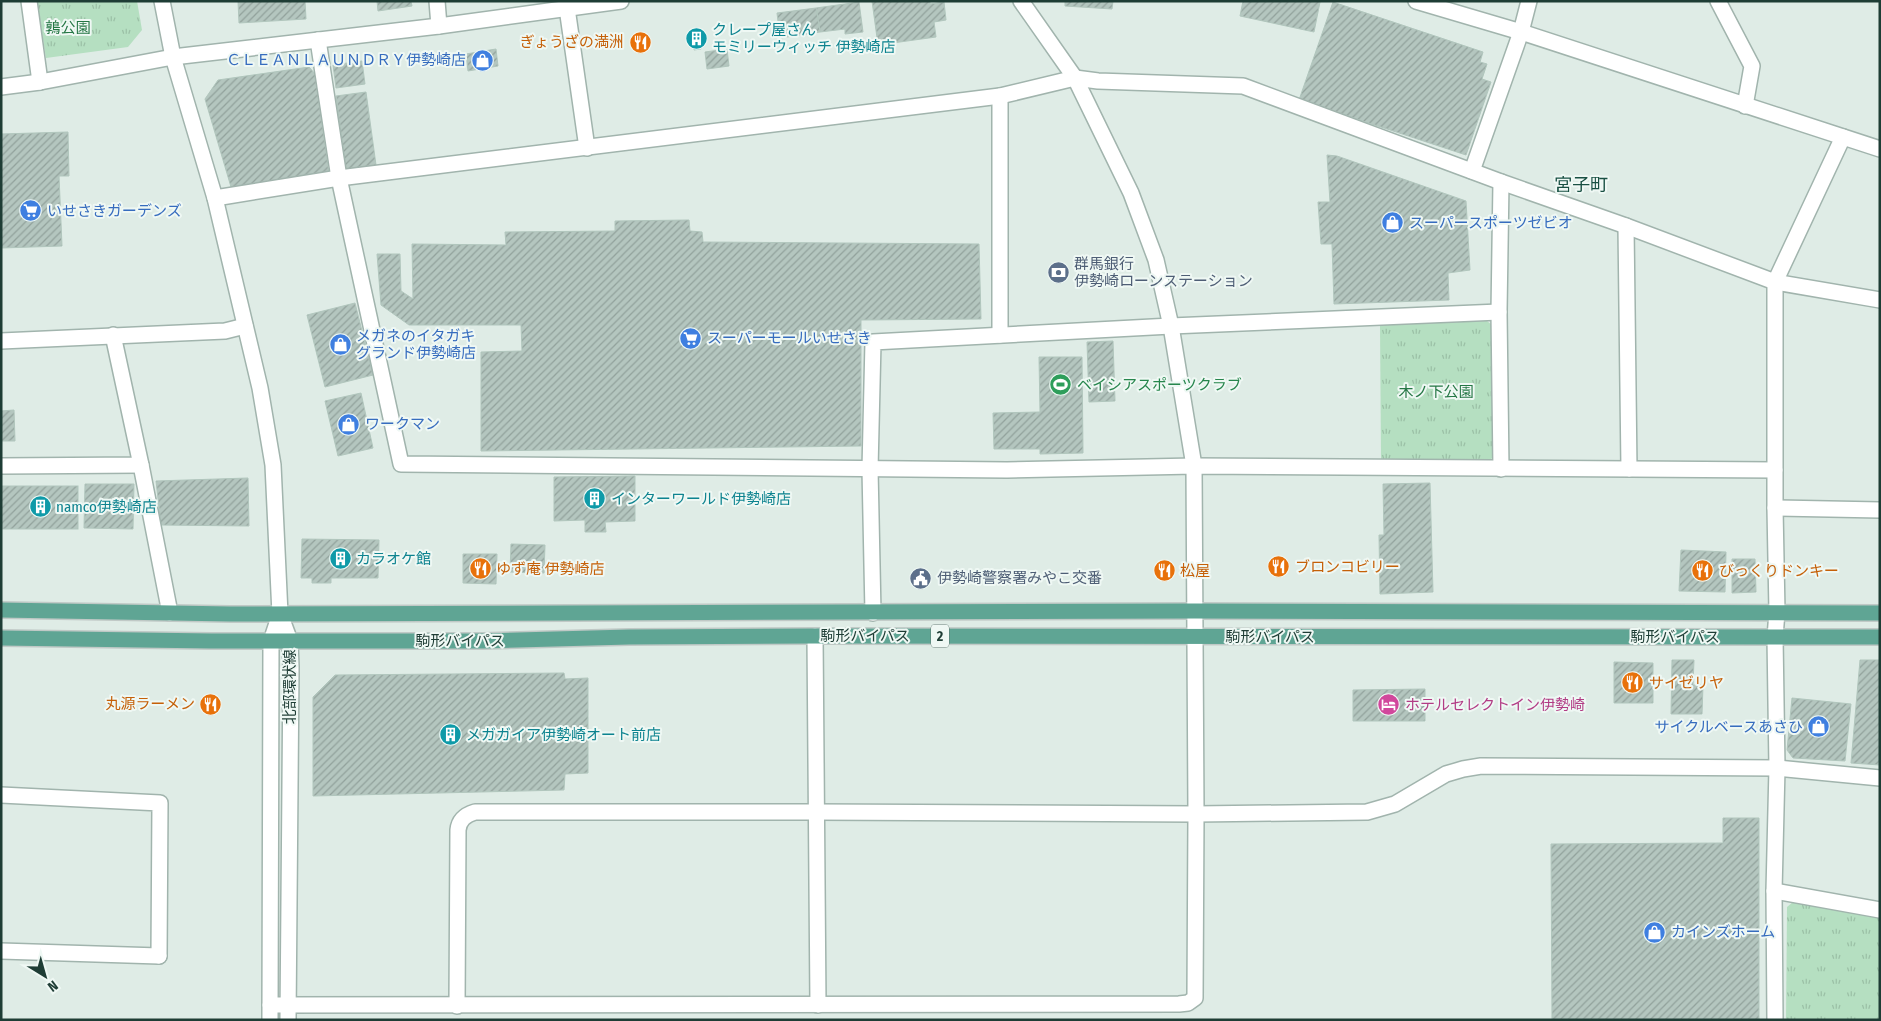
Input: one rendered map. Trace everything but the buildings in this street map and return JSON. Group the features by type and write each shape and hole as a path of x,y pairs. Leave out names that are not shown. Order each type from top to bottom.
{"main road":[{"name":"駒形バイパス","path":"1,610 280,614 1194,611 1880,613"},
{"name":"駒形バイパス","path":"1,638 73,640 482,641 629,637 814,636 1880,637"}],"street":[{"path":"29,1 40,82"},
{"path":"162,1 173,58 215,198 260,388 273,465 280,614"},
{"path":"437,1 439,26"},
{"path":"1,87 40,82 173,58 439,26 621,1"},
{"path":"270,1012 288,1013 457,1006 1170,1004 1188,1003 1196,998 1194,466 1171,326 1156,260 1131,194 1074,78 1022,1"},
{"path":"1416,1 1521,32 1880,149"},
{"path":"1472,171 1521,32 1529,1"},
{"path":"1718,1 1752,66 1745,106"},
{"path":"567,8 588,148"},
{"path":"318,40 339,178 401,464 1007,470 1194,466 1775,470"},
{"path":"215,198 339,178 1000,96 1074,78 1098,81 1243,86 1775,282 1880,300"},
{"path":"1000,96 1000,335"},
{"path":"1775,1020 1774,891 1777,768 1775,282 1843,137"},
{"path":"1500,469 1499,312 1501,182"},
{"path":"1626,226 1629,469"},
{"path":"874,613 870,469 873,342 1171,326 1499,312"},
{"path":"1,341 225,330 244,326"},
{"path":"113,336 170,613"},
{"path":"1,466 141,466"},
{"path":"1775,508 1880,510"},
{"name":"北部環状線","path":"270,1012 271,641 280,614"},
{"name":"北部環状線","path":"280,614 290,641 288,1013"},
{"path":"814,636 818,1005"},
{"path":"457,1006 458,830 460,823 469,814 494,812 1196,814 1368,812 1395,804 1446,774 1481,766 1777,768 1880,778"},
{"path":"1,795 160,803 159,956 1,951"},
{"path":"1774,891 1880,910"}],"green space":[{"name":"鶉公園","path":"37,1 137,1 142,30 128,47 46,58"},
{"name":"木ノ下公園","path":"1487,321 1492,325 1492,458 1489,462 1381,460 1380,325"},
{"path":"1793,902 1880,918 1880,1020 1786,1020 1787,907"}],"place":[{"name":"クレープ屋さん モミリーウィッチ 伊勢崎店","path":"696,39"},
{"name":"ぎょうざの満洲","path":"640,42"},
{"name":"ＣＬＥＡＮＬＡＵＮＤＲＹ伊勢崎店","path":"482,60"},
{"name":"いせさきガーデンズ","path":"31,211"},
{"name":"スーパースポーツゼビオ","path":"1393,223"},
{"name":"群馬銀行 伊勢崎ローンステーション","path":"1058,273"},
{"name":"スーパーモールいせさき","path":"691,338"},
{"name":"メガネのイタガキ グランド伊勢崎店","path":"340,345"},
{"name":"ベイシアスポーツクラブ","path":"1061,385"},
{"name":"ワークマン","path":"349,424"},
{"name":"インターワールド伊勢崎店","path":"595,499"},
{"name":"namco伊勢崎店","path":"40,507"},
{"name":"カラオケ館","path":"340,559"},
{"name":"ブロンコビリー","path":"1279,567"},
{"name":"ゆず庵 伊勢崎店","path":"480,569"},
{"name":"松屋","path":"1164,571"},
{"name":"びっくりドンキー","path":"1703,571"},
{"name":"伊勢崎警察署みやこ交番","path":"921,578"},
{"name":"サイゼリヤ","path":"1633,683"},
{"name":"丸源ラーメン","path":"211,704"},
{"name":"ホテルセレクトイン伊勢崎","path":"1389,705"},
{"name":"サイクルベースあさひ","path":"1819,727"},
{"name":"メガガイア伊勢崎オート前店","path":"450,735"},
{"name":"カインズホーム","path":"1655,932"}],"district":[{"name":"宮子町","path":"1581,185"}]}
